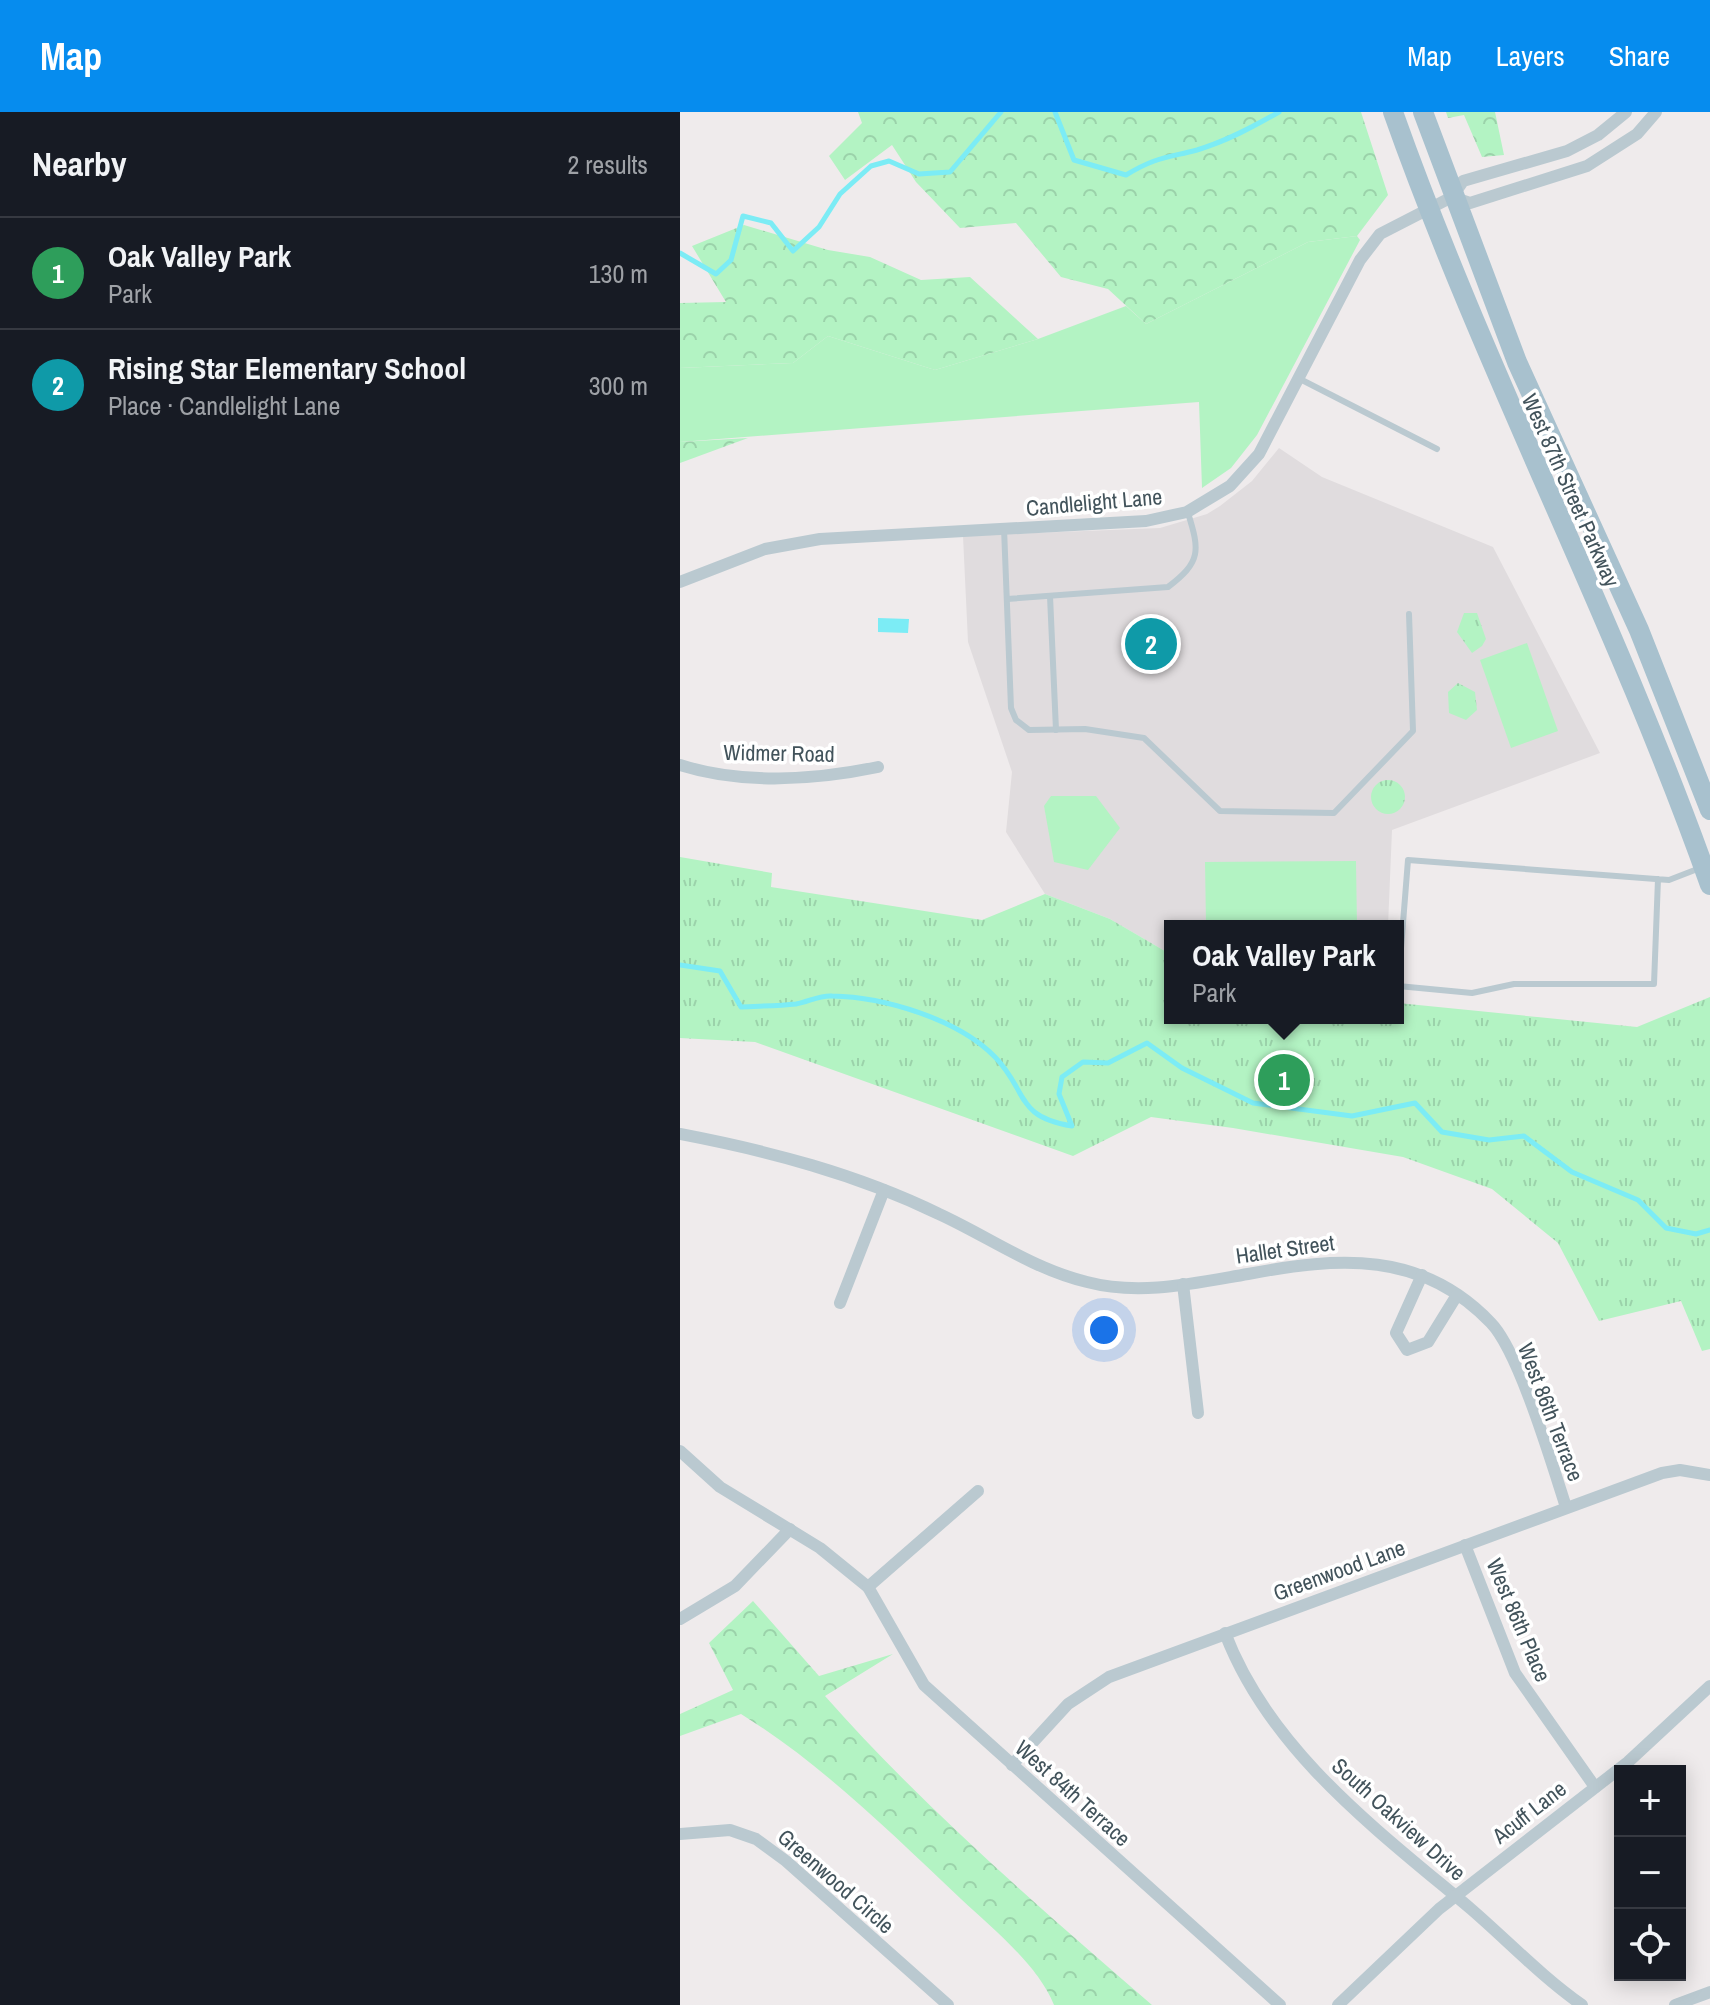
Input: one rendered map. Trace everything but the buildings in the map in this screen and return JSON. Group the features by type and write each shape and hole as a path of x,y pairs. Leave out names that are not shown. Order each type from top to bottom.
{"main road":[{"name":"West 87th Street Parkway","path":"1393,112 1494,373 1629,680 1708,872"},
{"name":"West 87th Street Parkway","path":"1423,112 1452,197 1517,362 1639,630 1710,810"}],"street":[{"name":"Candlelight Lane","path":"680,582 765,549 820,539 1146,521 1187,512 1230,486 1259,454 1360,260 1380,234 1452,197 1463,181 1549,157 1598,135 1626,112"},
{"name":"Candlelight Lane","path":"1452,197 1470,203 1587,166 1637,134 1656,112"},
{"path":"1598,135 1610,154"},
{"name":"Widmer Road","path":"680,765 741,776 807,778 878,767"},
{"name":"Hallet Street","path":"680,1134 762,1150 884,1190 940,1214 1046,1270 1089,1283 1144,1290 1340,1261 1392,1265 1422,1275"},
{"path":"840,1303 884,1190"},
{"path":"1422,1275 1396,1333 1407,1350 1428,1342 1457,1295"},
{"name":"West 86th Terrace","path":"1422,1275 1457,1295 1492,1324 1518,1371 1566,1507"},
{"path":"1183,1284 1198,1413"},
{"name":"West 84th Terrace","path":"680,1451 720,1487 820,1548 868,1587 924,1685 1280,2005"},
{"name":"Greenwood Lane","path":"1012,1765 1068,1704 1096,1683 1662,1473 1680,1470 1710,1475"},
{"path":"868,1587 978,1491"},
{"path":"680,1619 735,1586 790,1529"},
{"name":"West 86th Place","path":"1465,1545 1515,1673 1595,1787"},
{"name":"South Oakview Drive","path":"1225,1633 1257,1700 1297,1753 1455,1897 1582,2005"},
{"name":"Acuff Lane","path":"1338,2005 1455,1897 1661,1733 1710,1686"},
{"name":"Greenwood Circle","path":"680,1834 695,1830 730,1830 756,1839 786,1861 948,2005"},
{"path":"1675,2005 1710,1992"}],"lane":[{"path":"1298,378 1437,449"},
{"path":"1007,599 1168,587 1184,575 1196,558 1196,540 1187,512"},
{"path":"1004,528 1011,708 1016,720 1029,730 1085,729 1144,738 1220,811 1334,813 1413,731 1409,614"},
{"path":"1050,596 1056,730"},
{"path":"1403,920 1408,860 1669,880 1708,872"},
{"path":"1404,987 1472,993 1514,984 1654,984 1658,879"}],"shaded area":[{"path":"1279,448 1322,477 1493,547 1600,753 1392,830 1388,920 1164,920 1164,950 1110,919 1045,894 1006,832 1012,772 968,642 963,536 1160,528 1207,514 1252,481"}],"green space":[{"path":"858,112 1361,112 1388,195 1357,236 1308,242 1146,324 1108,289 1061,277 1016,223 960,228 916,182 892,145 845,180 829,156 862,123"},
{"path":"1446,112 1495,112 1504,155 1482,157 1464,115 1448,118"},
{"path":"744,225 828,250 870,257 921,280 970,277 1038,339 935,370 828,336 793,363 680,368 680,303 726,302 692,246"},
{"path":"1357,236 1360,240 1257,435 1231,468 1202,488 1199,402 680,442 680,368 793,363 828,336 935,370 1038,339 1126,306 1146,324 1308,242"},
{"path":"748,438 680,463 680,442"},
{"path":"1464,613 1477,613 1486,639 1472,653 1457,632"},
{"path":"1527,643 1558,731 1511,748 1480,660"},
{"path":"1458,683 1475,692 1477,710 1466,720 1449,713 1448,692"},
{"path":"1388,780 1400,785 1405,797 1400,809 1388,814 1376,809 1371,797 1376,785"},
{"path":"1051,796 1096,796 1120,828 1088,870 1054,862 1044,806"},
{"path":"680,857 772,873 771,887 982,920 1045,894 1110,919 1164,950 1164,1024 1404,1024 1404,1004 1637,1027 1710,997 1710,1349 1702,1351 1681,1301 1599,1321 1558,1243 1492,1189 1403,1157 1151,1117 1073,1156 755,1042 680,1038"},
{"path":"1356,861 1357,920 1206,920 1205,862"},
{"path":"753,1601 819,1676 893,1654 825,1696 943,1818 1152,2005 1054,2005 1047,1990 1014,1948 909,1849 800,1755 741,1714 680,1736 680,1714 733,1690 709,1643"}],"water":[{"path":"878,618 909,619 908,633 878,632"}],"waterway":[{"path":"680,253 716,274 731,260 743,216 771,223 793,251 819,227 840,194 871,166 889,161 919,174 950,172 1001,112"},
{"path":"1055,112 1074,160 1126,175 1153,161 1219,142 1279,112"},
{"path":"680,965 720,971 741,1007 796,1004 828,996 852,997 897,1006 941,1021 980,1044 995,1057 1031,1109 1054,1122 1072,1126 1059,1094 1062,1077 1083,1062 1108,1063 1147,1043 1182,1068 1253,1103 1352,1116 1415,1103 1442,1132 1489,1140 1524,1136 1572,1172 1638,1200 1666,1228 1696,1234 1710,1230"}],"place":[{"name":"Rising Star Elementary School","path":"1151,644"},
{"name":"Oak Valley Park","path":"1284,1080"}]}
